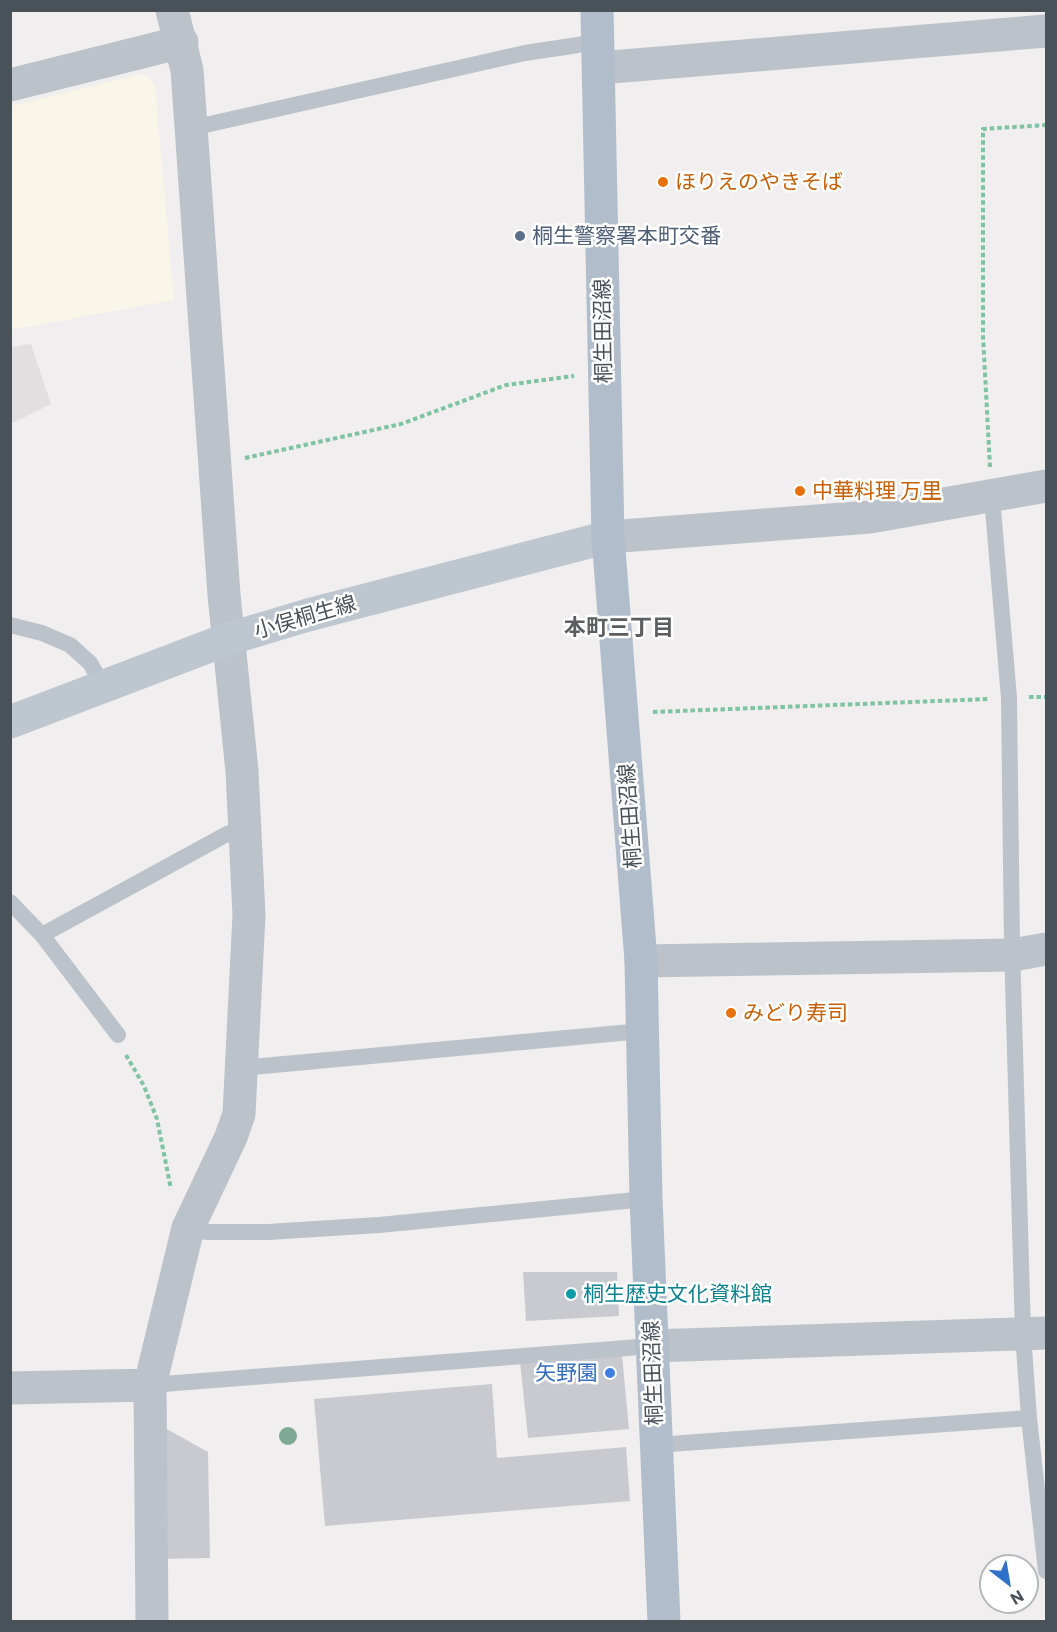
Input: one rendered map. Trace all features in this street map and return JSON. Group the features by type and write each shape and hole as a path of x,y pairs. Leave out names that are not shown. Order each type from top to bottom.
{"main road":[{"name":"桐生田沼線","path":"598,40 608,537 641,961 646,1199 664,1622"},
{"name":"小俣桐生線","path":"10,722 228,639 308,615 608,537"}],"street":[{"path":"152,1622 150,1384 188,1228 236,1126 242,1068 249,915 242,771 228,639 192,128 187,70 182,42 172,10"},
{"path":"598,40 1047,31"},
{"path":"10,85 182,42"},
{"path":"608,537 870,517 1047,486"},
{"path":"641,961 1013,955 1047,949"},
{"path":"652,1346 1035,1333"},
{"path":"10,1388 150,1384"}],"lane":[{"path":"192,128 525,53 598,40"},
{"path":"992,497 1009,698 1013,955 1035,1333 1029,1418 1047,1571"},
{"path":"10,625 42,633 70,645 90,663 104,687"},
{"path":"42,935 227,834 245,829"},
{"path":"10,902 42,935 118,1035"},
{"path":"242,1068 642,1031"},
{"path":"188,1228 206,1232 247,1232 357,1227 646,1199"},
{"path":"150,1384 652,1346"},
{"path":"656,1445 1029,1418"}],"path":[{"path":"992,497 983,336 983,129 1047,125"},
{"path":"215,465 401,424 506,385 578,376"},
{"path":"653,712 1047,697"},
{"path":"118,1035 121,1047 144,1086 157,1119 172,1191"}],"shaded area":[{"path":"140,74 150,78 155,86 174,300 11,330 11,106"},
{"path":"31,344 51,404 11,424 11,347"}],"building":[{"name":"桐生歴史文化資料館","path":"523,1272 617,1272 619,1316 526,1321"},
{"path":"622,1355 629,1429 528,1438 520,1361"},
{"path":"492,1384 497,1458 626,1447 630,1501 325,1526 314,1399"},
{"path":"156,1423 208,1452 210,1558 156,1559"}],"place":[{"name":"ほりえのやきそば","path":"663,182"},
{"name":"桐生警察署本町交番","path":"520,236"},
{"name":"中華料理 万里","path":"800,491"},
{"name":"みどり寿司","path":"731,1013"},
{"name":"桐生歴史文化資料館","path":"571,1294"},
{"name":"矢野園","path":"610,1373"}],"district":[{"name":"本町三丁目","path":"619,628"}]}
